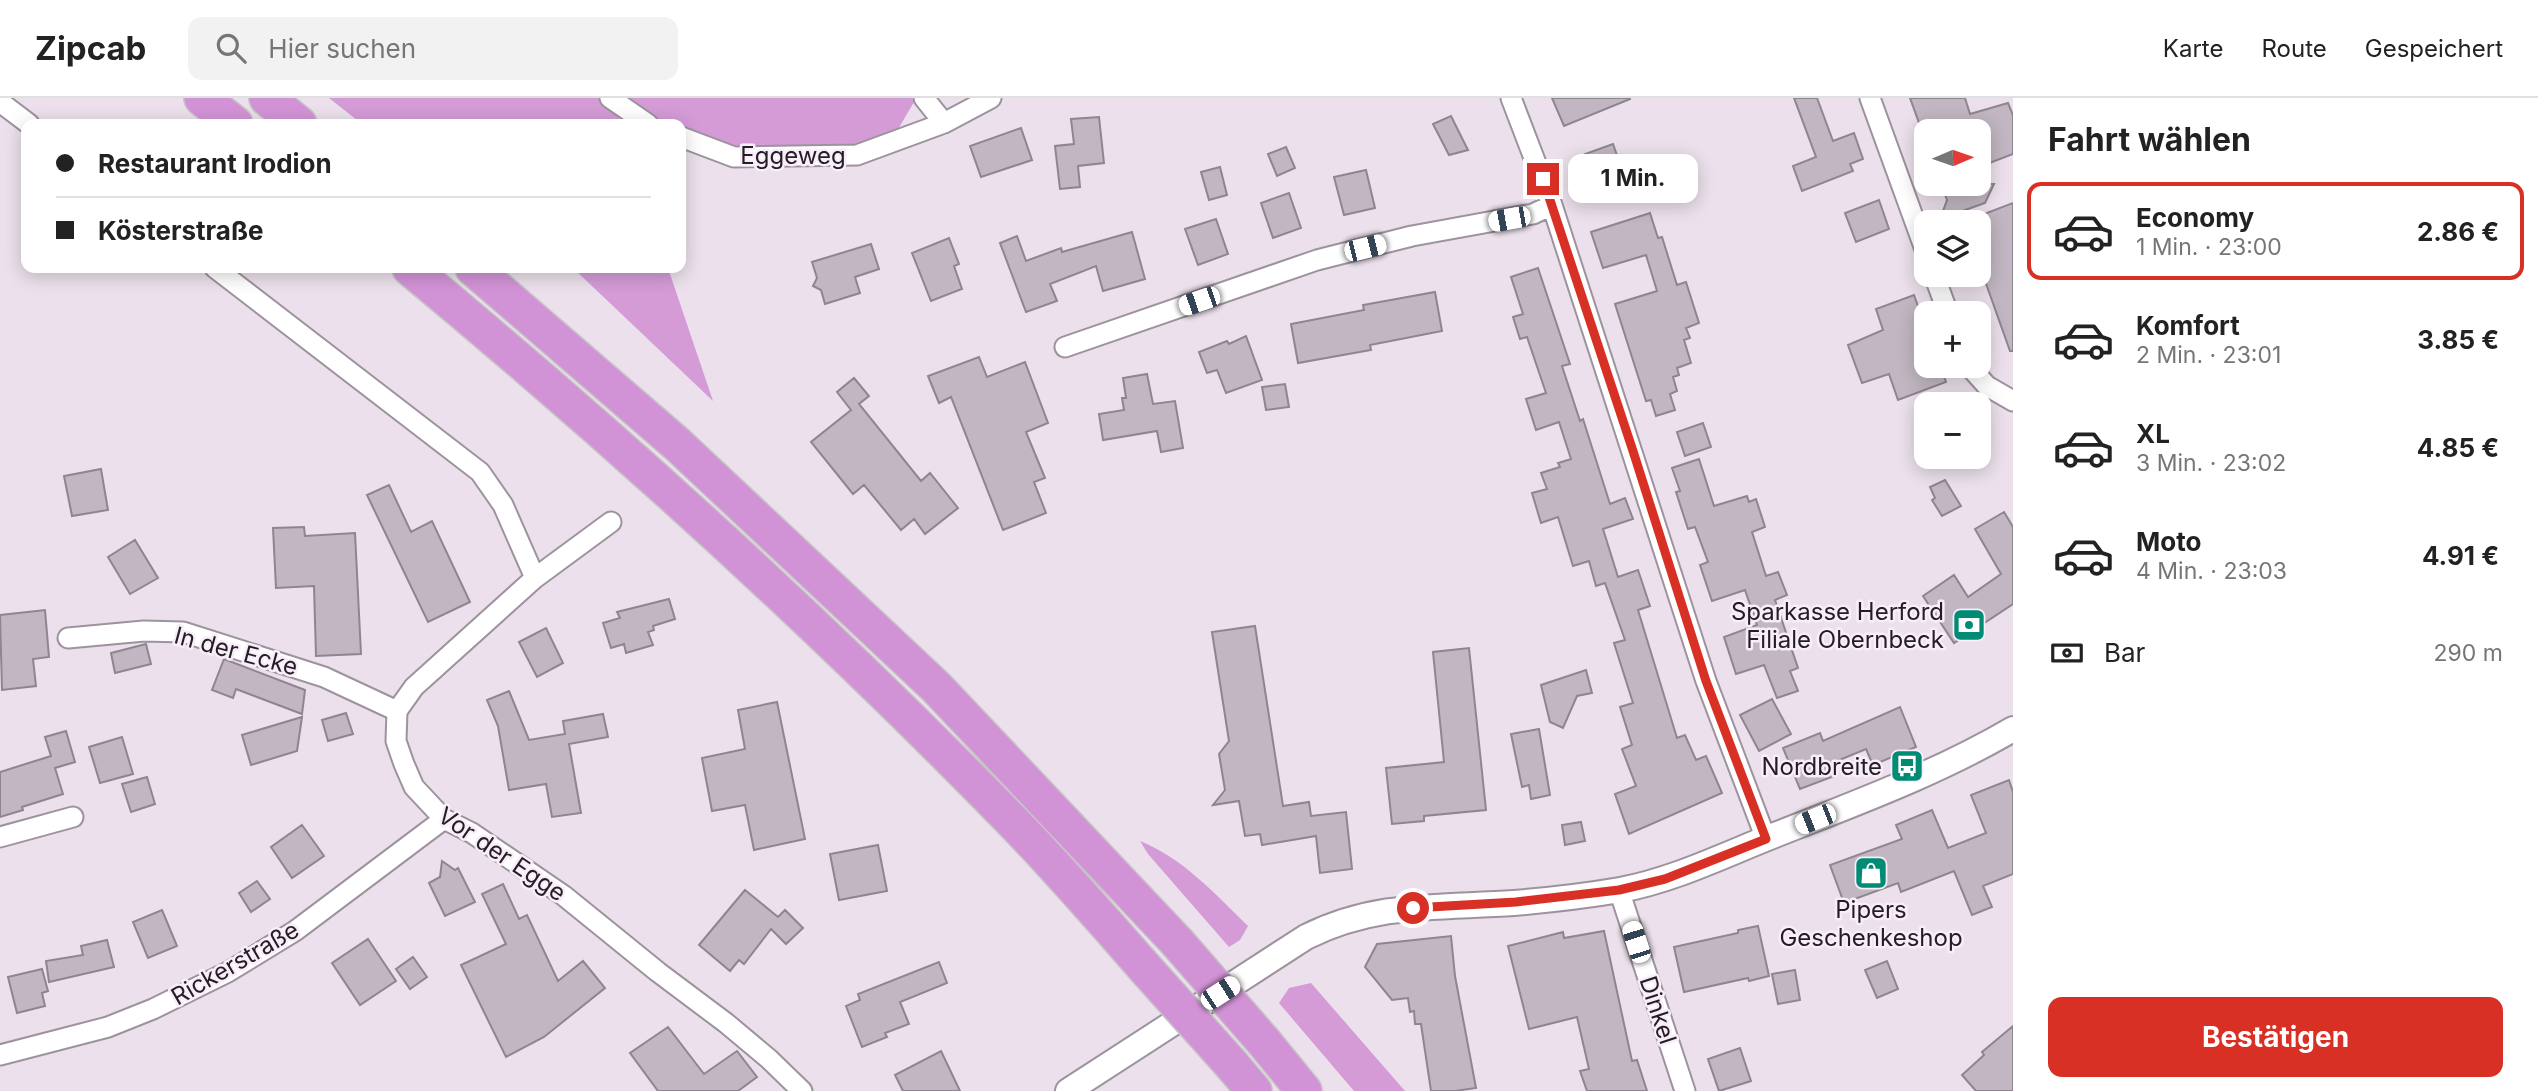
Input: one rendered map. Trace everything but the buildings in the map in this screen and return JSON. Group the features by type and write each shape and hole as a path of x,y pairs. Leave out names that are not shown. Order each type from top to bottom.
{"highway":[{"path":"202,98 229,119"},
{"path":"267,98 293,119"},
{"path":"416,273 620,446 761,574 890,698 1015,824 1243,1078"},
{"path":"479,273 677,444 936,687 1177,942 1304,1091"}],"street":[{"path":"610,98 641,119"},
{"path":"924,98 944,123"},
{"name":"Eggeweg","path":"686,139 734,157 857,155 944,123 990,98"},
{"path":"1511,98 1552,205 1706,681 1766,839"},
{"path":"1870,98 1914,219"},
{"path":"0,102 22,119"},
{"path":"1065,347 1317,260 1412,236 1533,214 1552,205"},
{"path":"221,273 480,472 503,505 535,578"},
{"path":"1980,378 1987,386 2013,401"},
{"path":"397,711 414,687 535,578 611,522"},
{"name":"In der Ecke","path":"68,638 144,631 183,632 324,677 397,711"},
{"name":"Vor der Egge","path":"397,711 396,741 414,787 443,819 472,833 563,895 726,1023 802,1091"},
{"path":"1068,1091 1306,937 1334,923 1367,914 1413,908 1516,902 1619,890 1665,879 1912,780 2012,731"},
{"path":"0,837 73,817"},
{"name":"Rickerstraße","path":"0,1055 108,1027 153,1009 228,972 295,931 443,819"},
{"name":"Dinkel","path":"1619,890 1685,1091"}],"shaded area":[{"path":"329,98 612,98 619,119 356,119"},
{"path":"626,98 912,98 914,102 897,131 855,147 736,151 686,131 686,119 658,119"},
{"path":"578,273 670,273 713,401"},
{"path":"1140,841 1185,867 1248,926 1240,940 1229,947 1148,854"},
{"path":"1311,983 1405,1091 1354,1091 1279,1003 1289,988"}],"place":[{"name":"Sparkasse Herford Filiale Obernbeck","path":"1969,625"},
{"name":"Nordbreite","path":"1907,766"},
{"name":"Pipers Geschenkeshop","path":"1871,873"}],"route":[{"path":"1413,908 1516,902 1619,890 1665,879 1766,839 1706,681 1543,179"}]}
